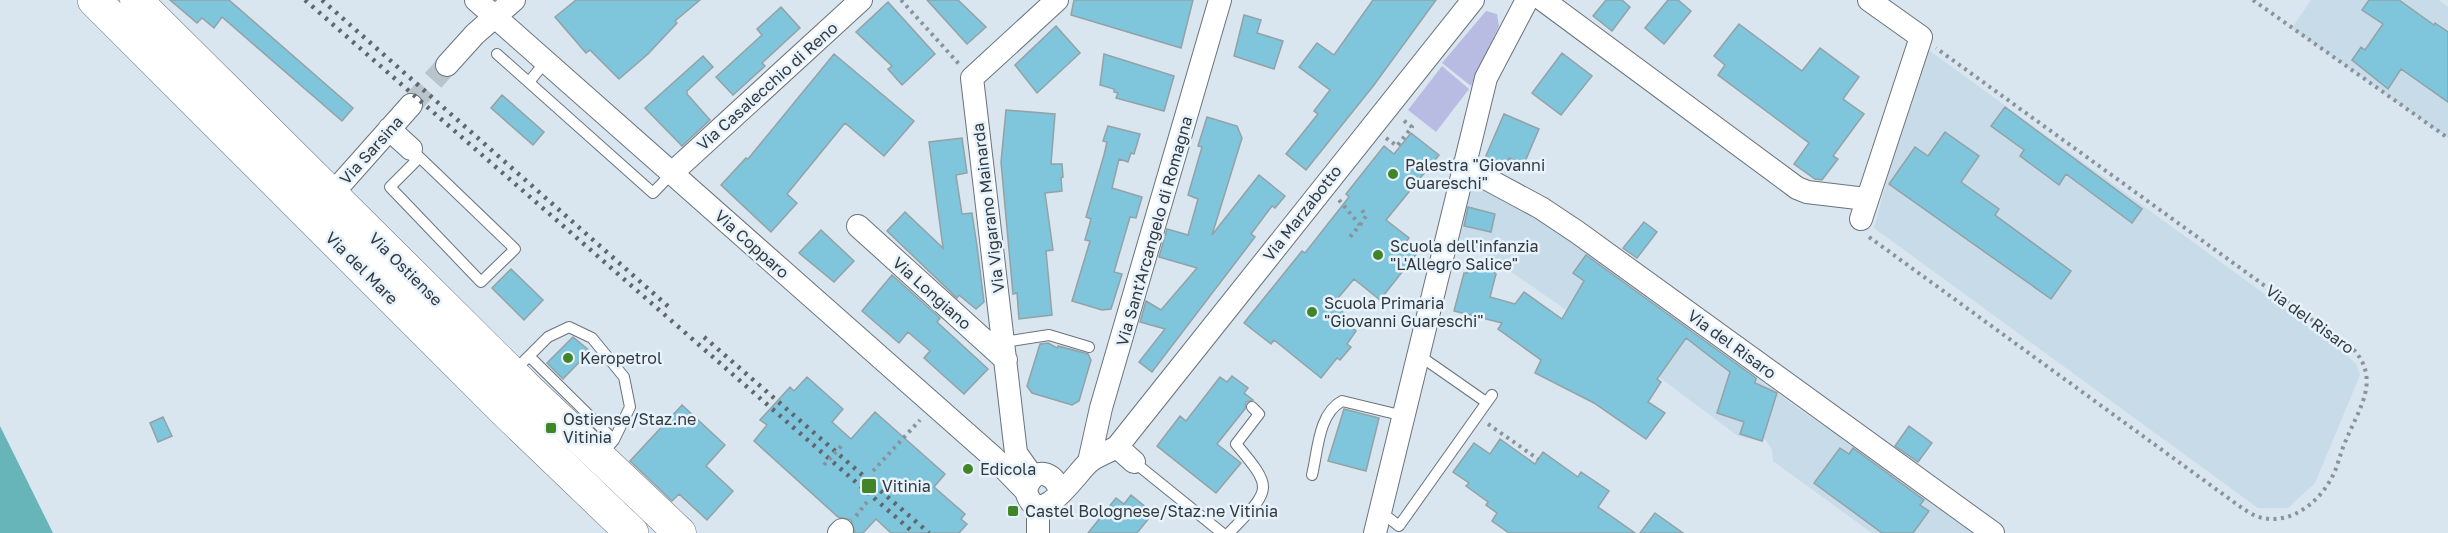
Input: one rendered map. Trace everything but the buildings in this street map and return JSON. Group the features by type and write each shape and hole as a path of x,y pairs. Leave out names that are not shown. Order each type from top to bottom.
{"main road":[{"name":"Via del Mare","path":"94,0 497,403 632,533"},
{"name":"Via Ostiense","path":"136,0 331,195 520,364 606,448 680,533"}],"street":[{"name":"Via Copparo","path":"476,0 933,406 1008,458"},
{"path":"447,65 494,16 514,0"},
{"name":"Via Casalecchio di Reno","path":"672,172 861,0"},
{"path":"972,78 1057,0"},
{"name":"Via Sant'Arcangelo di Romagna","path":"1089,462 1101,408 1120,351 1220,0"},
{"name":"Via Marzabotto","path":"1125,455 1132,428 1473,0"},
{"path":"1378,522 1405,416 1421,370 1463,166 1486,78 1527,1 1797,188 1864,209 1921,37 1869,0"},
{"name":"Via Vigarano Mainarda","path":"972,78 1005,351 1008,458 1032,492"},
{"name":"Via Sarsina","path":"331,195 411,105"},
{"path":"389,129 411,149"},
{"name":"Via del Risaro","path":"1463,166 1541,208 1577,231 1993,533"},
{"name":"Via Longiano","path":"858,226 1005,351"},
{"path":"1032,492 1053,507 1061,493 1089,462 1125,455"},
{"path":"1038,533 1032,492 1041,474 1049,475 1058,482 1061,493"}],"lane":[{"path":"497,54 654,193 672,172"},
{"path":"529,82 546,61"},
{"path":"411,149 515,249 481,282 390,187 415,162 411,149"},
{"path":"520,364 548,337 569,327 592,338 624,377 630,407 606,448"},
{"path":"1005,351 1049,335 1089,347"},
{"path":"1378,522 1399,526 1489,399 1421,370"},
{"path":"1312,475 1326,417 1333,406 1342,401 1405,416"},
{"path":"1229,533 1263,493 1265,484 1261,473 1236,444 1259,414 1252,407"},
{"path":"1125,455 1222,533"}],"path":[{"path":"901,0 972,78"},
{"path":"2253,0 2448,138"},
{"name":"Via del Risaro","path":"1864,209 1863,229 1881,247 2242,508 2262,519 2284,518 2306,509 2330,481 2355,422 2369,375 2365,362 2355,351 1921,37"},
{"path":"1379,147 1386,138 1397,146 1412,127"},
{"path":"1338,198 1360,225"},
{"path":"1350,237 1366,216 1363,208"},
{"path":"873,471 933,406"},
{"path":"1477,416 1538,459"},
{"path":"824,465 843,444"}],"shaded area":[{"path":"2311,0 2439,0 2448,7 2448,138 2292,28"},
{"path":"1486,11 1497,14 1499,26 1471,86 1442,63"},
{"path":"1923,46 2343,351 2356,364 2360,375 2315,483 2288,508 2258,508 1874,228"},
{"path":"1442,66 1469,89 1436,132 1408,110"},
{"path":"1474,179 1522,204 1803,412 1824,426 1831,421 1936,497 1946,514 1965,528 1973,527 1982,533 1872,533 1773,461 1772,449 1765,439 1763,442 1738,436 1608,339 1456,236 1468,182"},
{"path":"0,426 53,533 0,533"}],"tunnel":[{"path":"411,105 447,65"}],"railway":[{"path":"305,0 914,533"},
{"path":"322,0 670,308"},
{"path":"704,337 929,533"}],"place":[{"name":"Palestra \"Giovanni Guareschi\"","path":"1393,174"},
{"name":"Scuola dell'infanzia \"L'Allegro Salice\"","path":"1378,255"},
{"name":"Scuola Primaria \"Giovanni Guareschi\"","path":"1312,312"},
{"name":"Keropetrol","path":"568,358"},
{"name":"Ostiense/Staz.ne Vitinia","path":"551,428"},
{"name":"Edicola","path":"968,469"},
{"name":"Vitinia","path":"869,486"},
{"name":"Castel Bolognese/Staz.ne Vitinia","path":"1013,511"}]}
